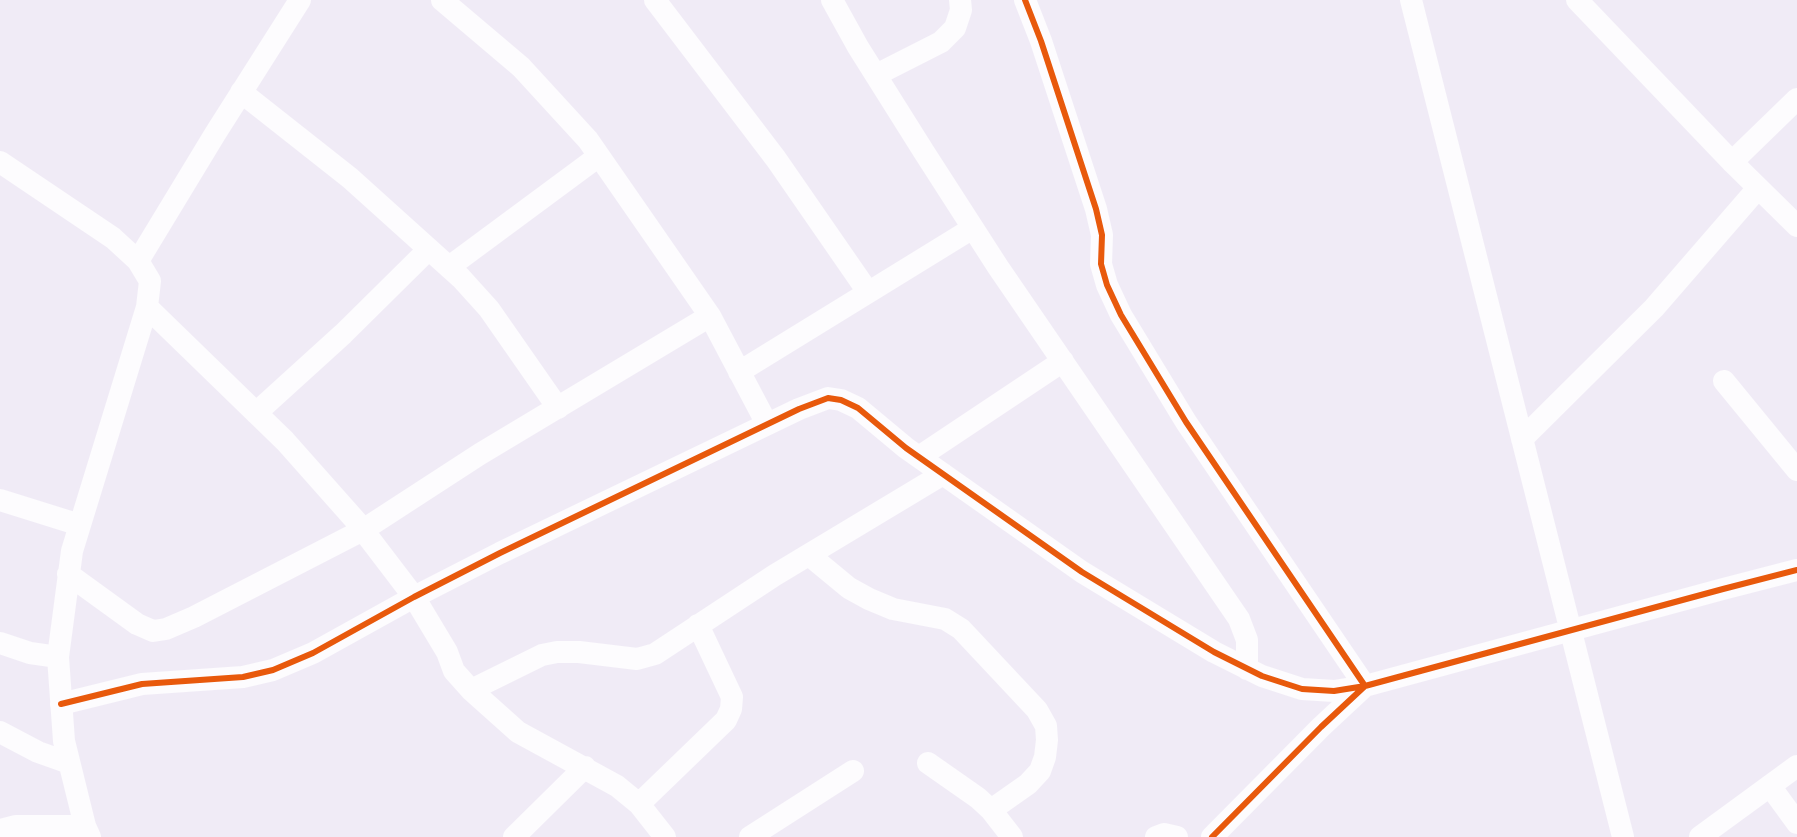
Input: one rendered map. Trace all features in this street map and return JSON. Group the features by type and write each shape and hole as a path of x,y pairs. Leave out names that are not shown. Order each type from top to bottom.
{"street":[{"path":"138,261 241,92 300,0"},
{"path":"442,0 521,67 588,140 710,316 767,424"},
{"path":"655,0 776,159 868,292"},
{"path":"832,0 876,75 973,228 1239,619 1248,640 1247,669"},
{"path":"876,75 940,42 955,28 961,10 960,0"},
{"path":"1025,0 1041,40 1096,210 1102,235 1101,264 1106,285 1120,315 1186,422 1365,686"},
{"path":"1412,0 1623,837"},
{"path":"1577,0 1732,162 1797,226"},
{"path":"241,92 350,178 449,267 489,309 558,408"},
{"path":"1732,162 1797,99"},
{"path":"449,267 599,156"},
{"path":"0,162 113,238 138,261 150,282 147,307 72,551 58,657 64,741 88,831 5,824"},
{"path":"1522,439 1654,308 1758,188"},
{"path":"739,372 973,228"},
{"path":"256,413 343,334 429,249"},
{"path":"147,307 285,441 363,530 414,597 447,652 454,671 471,690 518,732 585,767 617,786 639,804 665,837"},
{"path":"68,574 137,624 153,631 166,629 194,617 363,530 480,454 710,316"},
{"path":"919,457 1063,361"},
{"path":"1724,381 1797,470"},
{"path":"61,704 142,684 243,677 273,670 312,653 414,597 500,553 767,424 799,409 828,398 841,400 858,408 919,457 1082,572 1214,652 1262,676 1302,689 1334,691 1365,686 1797,570"},
{"path":"471,690 542,655 557,652 579,652 637,659 655,654 809,555 943,474"},
{"path":"0,500 80,525"},
{"path":"809,555 849,588 869,599 893,609 945,619 961,629 1037,710 1046,726 1047,740 1045,758 1040,771 1028,784 991,810"},
{"path":"639,804 726,720 731,709 732,697 698,625"},
{"path":"0,643 30,654 58,657"},
{"path":"1212,837 1321,727 1365,686"},
{"path":"0,732 38,752 69,763"},
{"path":"928,763 966,788 991,810 1012,837"},
{"path":"1700,837 1797,766"},
{"path":"514,837 585,767"},
{"path":"750,837 853,771"},
{"path":"1770,786 1797,823"},
{"path":"1156,837 1164,834 1177,837"}],"cycle path":[{"path":"1025,0 1041,41 1096,209 1102,235 1101,264 1107,285 1121,315 1186,422 1365,686 1321,727 1212,837"},
{"path":"61,704 142,684 243,677 273,670 313,653 414,597 500,553 799,409 828,398 841,400 858,408 906,448 1082,572 1214,652 1262,676 1302,689 1334,691 1365,686 1797,570"}]}
